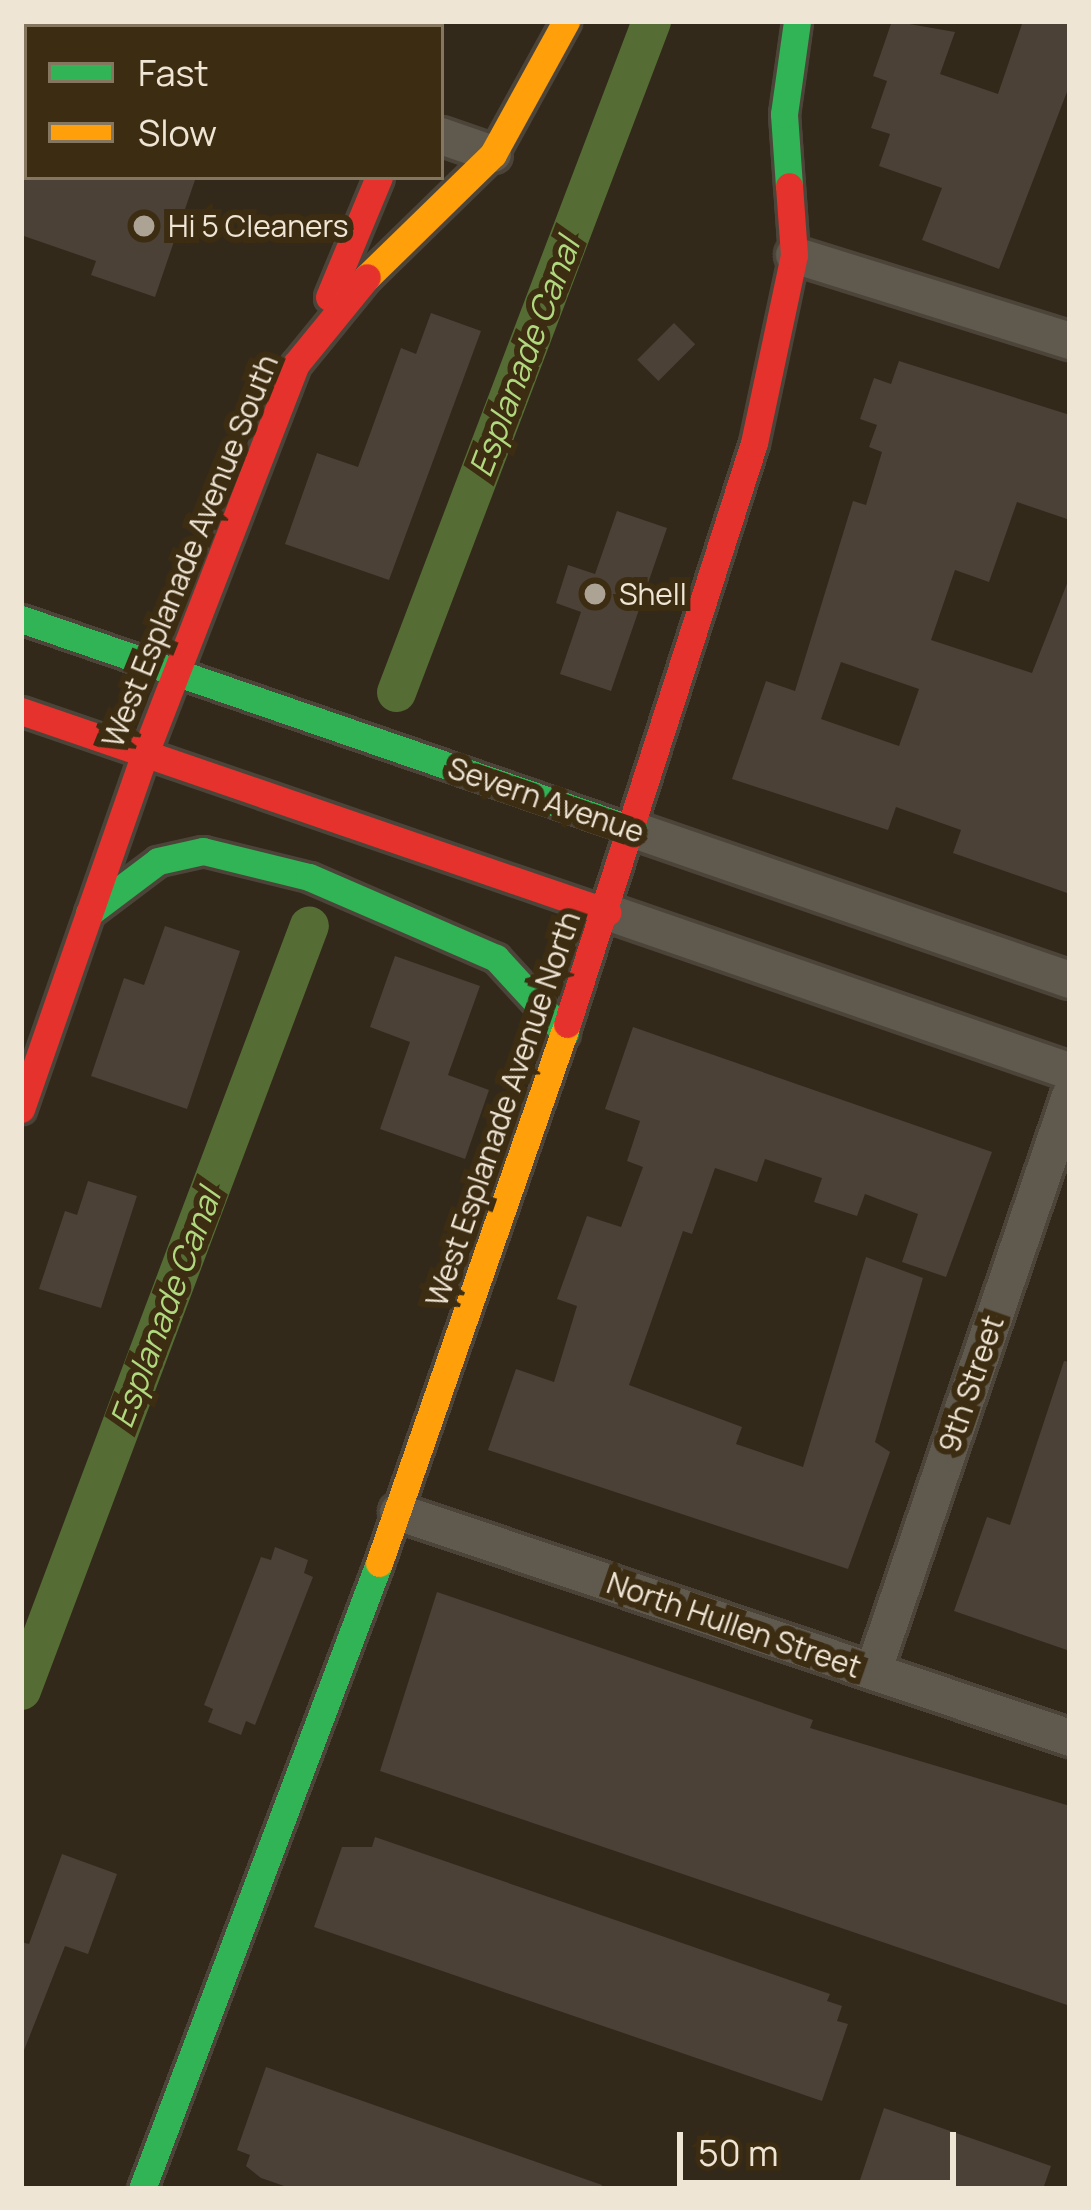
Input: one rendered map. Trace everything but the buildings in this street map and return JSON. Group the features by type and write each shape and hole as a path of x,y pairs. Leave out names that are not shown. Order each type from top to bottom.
{"main road":[{"name":"West Esplanade Avenue South","path":"21,1109 145,753 296,364 326,321 493,154 566,21"},
{"name":"West Esplanade Avenue North","path":"142,2189 398,1512 607,912 754,443 794,255 784,114 797,21"},
{"path":"326,321 332,284 378,180"},
{"name":"Severn Avenue","path":"21,619 634,830"},
{"path":"21,711 607,912"},
{"path":"89,913 158,861 203,850 288,872 396,910 496,958 565,1033"}],"street":[{"path":"444,137 493,154"},
{"path":"794,255 1067,330"},
{"name":"Severn Avenue","path":"634,830 1070,980"},
{"path":"607,912 1070,1071"},
{"name":"9th Street","path":"873,1672 1070,1096"},
{"name":"North Hullen Street","path":"398,1512 1070,1738"}],"waterway":[{"name":"Esplanade Canal","path":"396,692 651,21"},
{"name":"Esplanade Canal","path":"21,1690 309,925"}],"traffic: fast":[{"path":"789,186 784,114 797,21"},
{"path":"21,619 634,830"},
{"path":"89,913 158,861 203,851 309,877 496,958 565,1033"},
{"path":"142,2189 379,1563"}],"traffic: slow":[{"path":"367,277 493,154 566,21"},
{"path":"379,1563 567,1024"}],"traffic: jam":[{"path":"329,297 378,180"},
{"path":"567,1024 754,443 794,255 789,186"},
{"path":"21,1109 145,753 296,364 367,277"},
{"path":"21,711 607,912"}],"place":[{"name":"Hi 5 Cleaners","path":"144,226"},
{"name":"Shell","path":"595,594"}]}
